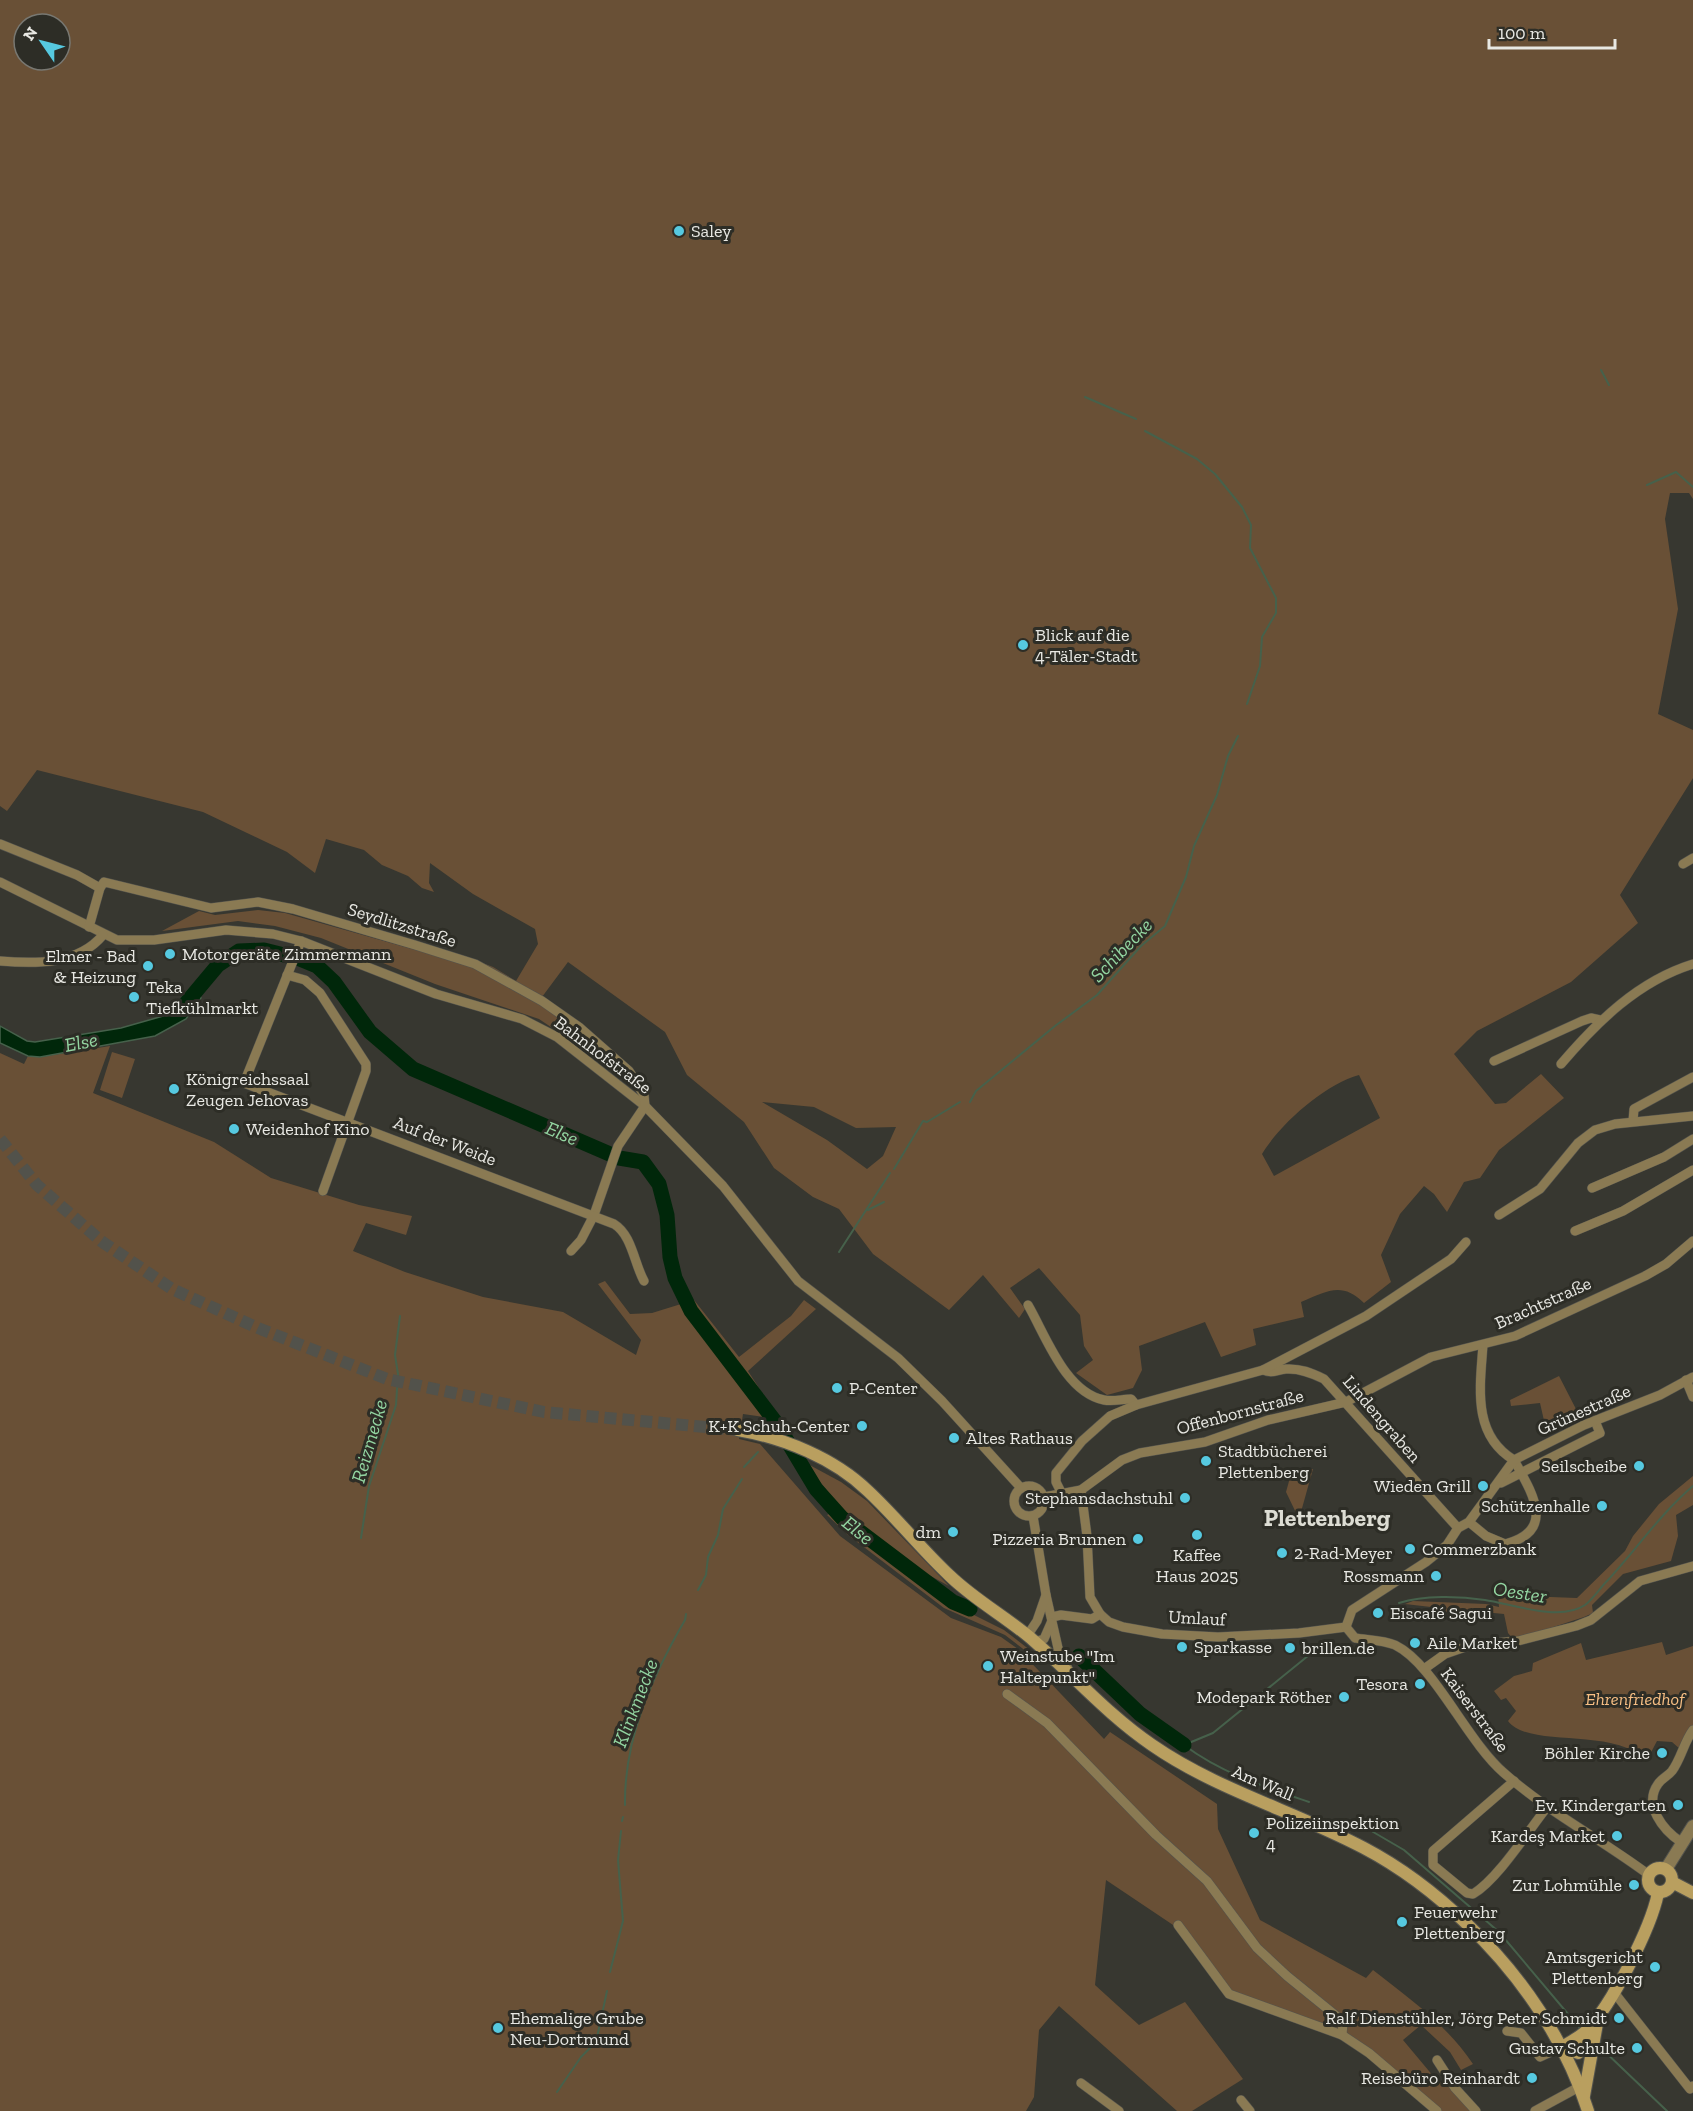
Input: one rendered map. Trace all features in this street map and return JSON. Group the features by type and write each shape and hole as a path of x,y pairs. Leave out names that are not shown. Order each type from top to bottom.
{"main road":[{"path":"738,1430 769,1436 810,1453 866,1489 950,1576 979,1601 1031,1639"},
{"name":"Am Wall","path":"1031,1639 1111,1714 1182,1765 1234,1791 1341,1836 1407,1873 1467,1924 1494,1952 1562,2047 1586,2105"},
{"path":"1656,1869 1666,1869 1671,1874 1672,1882 1668,1890 1658,1893 1649,1886 1649,1875 1656,1869"},
{"path":"1672,1882 1693,1893"},
{"path":"1562,2047 1582,2034 1599,2014 1649,1926 1658,1893"},
{"path":"1586,2105 1599,2014"},
{"path":"1562,2047 1578,2053 1586,2049 1594,2040"}],"street":[{"path":"0,844 77,875 100,888 89,927"},
{"path":"1683,864 1693,858"},
{"name":"Bahnhofstraße","path":"0,882 103,935 136,942 226,930 273,934 301,941 436,994 522,1019 565,1043 645,1106 723,1186 798,1281 898,1358 942,1401 1021,1488"},
{"name":"Seydlitzstraße","path":"100,888 106,882 211,908 266,903 293,909 475,964 542,1001 579,1027 629,1071 644,1095 645,1106"},
{"path":"0,961 29,963 78,954 95,944 103,935"},
{"name":"Auf der Weide","path":"301,941 244,1083 594,1215 621,1229 644,1281"},
{"path":"1561,1064 1600,1020 1660,978 1693,963"},
{"path":"289,971 305,980 320,993 366,1064 366,1071 323,1191"},
{"path":"1494,1061 1582,1021 1591,1018 1600,1020"},
{"path":"1634,1121 1634,1109 1693,1077"},
{"path":"571,1251 581,1240 594,1215 618,1146 645,1106"},
{"path":"1498,1215 1540,1189 1578,1143 1590,1133 1607,1126 1634,1121 1693,1116"},
{"path":"1592,1188 1664,1157 1693,1139"},
{"path":"1575,1231 1623,1210 1693,1170"},
{"name":"Brachtstraße","path":"1469,1522 1498,1543 1515,1541 1526,1535 1533,1527 1536,1507 1514,1460 1502,1452 1482,1422 1480,1388 1483,1345 1515,1336 1645,1276 1666,1264 1693,1241"},
{"path":"1062,1494 1055,1478 1073,1452 1110,1416 1136,1405 1263,1370 1366,1316 1451,1259 1466,1242"},
{"path":"1028,1305 1065,1371 1080,1388 1091,1397 1111,1401 1131,1399 1136,1405"},
{"name":"Offenbornstraße","path":"1081,1490 1122,1460 1140,1453 1205,1442 1268,1420 1346,1402 1431,1358 1483,1345"},
{"name":"Lindengraben","path":"1263,1370 1271,1374 1290,1369 1316,1375 1328,1383 1458,1528"},
{"path":"1689,1378 1693,1397"},
{"name":"Grünestraße","path":"1514,1460 1595,1420 1660,1395 1689,1378"},
{"path":"1499,1484 1600,1433 1595,1420"},
{"path":"1346,1627 1352,1610 1426,1562 1447,1545 1458,1528 1469,1522 1499,1484 1514,1460"},
{"path":"1034,1487 1044,1497 1043,1508 1033,1516 1022,1515 1015,1508 1014,1498 1021,1488 1034,1487"},
{"path":"1031,1639 1047,1636 1052,1617 1061,1615 1092,1619 1100,1614 1093,1603 1089,1589 1087,1536 1081,1490 1044,1497"},
{"name":"Am Wall","path":"1033,1516 1046,1595 1058,1648 1072,1678"},
{"path":"1424,1669 1445,1654 1471,1645 1518,1641 1576,1626 1591,1620 1640,1581 1693,1566"},
{"name":"Am Wall","path":"1031,1639 1046,1595"},
{"name":"Umlauf","path":"1100,1614 1109,1622 1123,1627 1169,1635 1218,1638 1299,1633 1346,1627"},
{"name":"Kaiserstraße","path":"1346,1627 1355,1638 1396,1646 1424,1669 1474,1742 1514,1781 1649,1875"},
{"path":"1007,1694 1047,1723 1156,1835 1207,1881 1257,1948 1295,1983 1340,2019 1343,2023 1342,2035"},
{"path":"1681,1842 1662,1825 1653,1805 1653,1796 1657,1786 1672,1771 1693,1730"},
{"path":"1514,1781 1433,1851 1433,1865 1467,1893 1473,1894 1494,1874 1548,1806"},
{"path":"1666,1869 1693,1826"},
{"path":"1178,1925 1229,1994 1342,2035 1369,2053 1437,2111"},
{"path":"1613,1991 1690,2089 1693,2086"},
{"path":"1507,2031 1521,2033 1535,2054 1540,2057 1562,2047"},
{"path":"1437,2061 1455,2088 1476,2111"},
{"path":"1081,2083 1119,2111"},
{"path":"1535,2111 1579,2087"},
{"path":"1241,2100 1250,2111"}],"green space":[{"path":"0,0 1693,0 1693,499 1689,493 1670,493 1665,519 1678,609 1658,714 1693,730 1693,778 1620,895 1638,923 1571,982 1477,1031 1454,1054 1495,1104 1506,1103 1541,1074 1564,1098 1499,1150 1480,1178 1464,1182 1447,1212 1434,1194 1424,1186 1400,1214 1381,1255 1391,1282 1364,1303 1349,1292 1341,1290 1319,1294 1301,1302 1304,1317 1253,1329 1256,1345 1221,1357 1205,1322 1139,1346 1142,1370 1133,1388 1107,1395 1076,1373 1093,1360 1084,1346 1080,1315 1039,1268 1010,1288 1025,1309 1019,1318 983,1275 949,1310 873,1254 839,1209 813,1197 774,1168 744,1122 687,1075 665,1032 568,962 542,997 560,1019 604,1055 600,1060 539,1019 435,984 321,938 275,926 238,921 162,931 199,911 215,915 258,910 285,913 430,954 465,956 493,967 516,981 538,944 535,929 473,894 430,863 429,883 434,892 422,888 408,876 382,865 364,850 326,839 315,873 287,852 203,812 37,770 7,811 0,806","holes":["1359,1075 1380,1118 1274,1176 1262,1154 1280,1130 1318,1096","762,1102 814,1107 856,1128 896,1127 883,1156 867,1169 827,1140"]},
{"path":"110,1046 93,1093 214,1142 271,1178 359,1205 412,1216 406,1235 366,1223 353,1251 405,1272 483,1297 563,1312 636,1355 641,1340 598,1284 605,1281 630,1314 652,1313 694,1300 739,1357 791,1316 804,1300 816,1309 748,1371 779,1419 743,1414 739,1439 760,1444 840,1536 951,1618 1001,1637 1018,1649 1104,1739 1110,1732 1217,1804 1218,1829 1260,1920 1366,1978 1373,1970 1427,2013 1452,2037 1473,2064 1461,2070 1450,2052 1421,2025 1403,2040 1439,2083 1445,2080 1472,2111 1437,2111 1342,2035 1229,1994 1185,1933 1106,1880 1095,1985 1139,2025 1185,2002 1243,2079 1192,2111 1177,2111 1059,2006 1039,2030 1034,2097 1026,2111 0,2111 0,1053 24,1064 28,1056 40,1057"},
{"path":"112,1052 135,1059 122,1098 100,1090"},
{"path":"1559,1376 1577,1411 1545,1425 1540,1403 1511,1406 1510,1400"},
{"path":"804,1462 841,1482 867,1501 949,1586 905,1562 851,1520"},
{"path":"1313,1469 1299,1519 1286,1492 1291,1474"},
{"path":"1693,1476 1693,1505 1676,1515 1678,1536 1671,1561 1623,1574 1592,1605 1593,1613 1584,1617 1514,1640 1508,1633 1504,1614 1473,1611 1452,1614 1431,1607 1405,1604 1413,1601 1486,1604 1499,1607 1498,1595 1577,1598 1625,1551 1633,1536 1659,1504"},
{"path":"829,1514 932,1594 1004,1630 1035,1654 1031,1655 1005,1635 944,1608 848,1535 827,1515"},
{"name":"Ehrenfriedhof","path":"1662,1642 1666,1655 1693,1646 1693,1725 1680,1749 1672,1742 1657,1741 1647,1760 1631,1750 1613,1744 1552,1737 1519,1729 1508,1721 1516,1711 1506,1698 1501,1700 1494,1691 1514,1676 1532,1671 1533,1663 1581,1643 1586,1660"}],"water":[{"path":"190,990 201,998 186,1019 155,1036 40,1057 28,1056 0,1043 0,1026 27,1041 35,1042 121,1028 163,1016"}],"waterway":[{"path":"1601,370 1609,385"},
{"name":"Schibecke","path":"1085,397 1136,419"},
{"name":"Schibecke","path":"1145,431 1197,459 1215,474 1242,507 1251,525 1250,548 1276,598 1276,613 1262,637 1260,666 1247,704"},
{"path":"1647,485 1676,472 1693,487"},
{"name":"Schibecke","path":"970,1102 976,1091 1055,1026 1097,995 1141,946 1165,926 1186,877 1194,846 1217,795 1228,756 1238,736"},
{"name":"Else","path":"182,1008 218,965 239,951 264,950 300,959 317,966 334,982 370,1032 413,1069 619,1158 643,1162 659,1184 667,1215 670,1257 675,1278 691,1311 777,1424 816,1489 842,1518 953,1602 970,1609"},
{"name":"Schibecke","path":"894,1169 923,1121 927,1122 960,1102"},
{"name":"Schibecke","path":"839,1252 890,1173"},
{"path":"868,1210 884,1202"},
{"name":"Reizmecke","path":"361,1538 369,1486 396,1405 398,1374 395,1355 400,1316"},
{"name":"Klinkmecke","path":"744,1467 758,1452"},
{"name":"Klinkmecke","path":"698,1590 706,1575 708,1557 718,1535 723,1509 742,1479"},
{"name":"Oester","path":"1399,1603 1430,1597 1453,1597 1485,1600 1549,1612 1575,1610 1591,1600 1659,1520 1693,1486"},
{"name":"Klinkmecke","path":"625,1805 629,1756 642,1709 686,1614"},
{"name":"Oester","path":"1184,1745 1213,1733 1314,1651"},
{"name":"Else","path":"1079,1656 1140,1714 1184,1745"},
{"name":"Else","path":"1184,1745 1228,1771 1309,1802"},
{"name":"Klinkmecke","path":"622,1821 623,1817"},
{"name":"Else","path":"1356,1822 1404,1850 1499,1932 1579,2027"},
{"name":"Klinkmecke","path":"610,1972 623,1921 618,1860 621,1831"},
{"name":"Klinkmecke","path":"557,2092 581,2057 596,2042 607,1991"},
{"name":"Else","path":"1601,2048 1667,2111"}],"tunnel":[{"path":"0,1139 37,1185 101,1241 172,1289 258,1328 387,1379 544,1412 738,1430"}],"place":[{"name":"Saley","path":"679,231"},
{"name":"Blick auf die 4-Täler-Stadt","path":"1023,645"},
{"name":"Motorgeräte Zimmermann","path":"170,954"},
{"name":"Elmer - Bad & Heizung","path":"148,966"},
{"name":"Teka Tiefkühlmarkt","path":"134,997"},
{"name":"Königreichssaal Zeugen Jehovas","path":"174,1089"},
{"name":"Weidenhof Kino","path":"234,1129"},
{"name":"P-Center","path":"837,1388"},
{"name":"K+K Schuh-Center","path":"862,1426"},
{"name":"Altes Rathaus","path":"954,1438"},
{"name":"Stadtbücherei Plettenberg","path":"1206,1461"},
{"name":"Seilscheibe","path":"1639,1466"},
{"name":"Wieden Grill","path":"1483,1486"},
{"name":"Stephansdachstuhl","path":"1185,1498"},
{"name":"Schützenhalle","path":"1602,1506"},
{"name":"dm","path":"953,1532"},
{"name":"Kaffee Haus 2025","path":"1197,1535"},
{"name":"Pizzeria Brunnen","path":"1138,1539"},
{"name":"Commerzbank","path":"1410,1549"},
{"name":"2-Rad-Meyer","path":"1282,1553"},
{"name":"Rossmann","path":"1436,1576"},
{"name":"Eiscafé Sagui","path":"1378,1613"},
{"name":"Aile Market","path":"1415,1643"},
{"name":"Sparkasse","path":"1182,1647"},
{"name":"brillen.de","path":"1290,1648"},
{"name":"Weinstube \"Im Haltepunkt\"","path":"988,1666"},
{"name":"Tesora","path":"1420,1684"},
{"name":"Modepark Röther","path":"1344,1697"},
{"name":"Böhler Kirche","path":"1662,1753"},
{"name":"Ev. Kindergarten","path":"1678,1805"},
{"name":"Polizeiinspektion 4","path":"1254,1833"},
{"name":"Kardeş Market","path":"1617,1836"},
{"name":"Zur Lohmühle","path":"1634,1885"},
{"name":"Feuerwehr Plettenberg","path":"1402,1922"},
{"name":"Amtsgericht Plettenberg","path":"1655,1967"},
{"name":"Ralf Dienstühler, Jörg Peter Schmidt","path":"1619,2018"},
{"name":"Ehemalige Grube Neu-Dortmund","path":"498,2028"},
{"name":"Gustav Schulte","path":"1637,2048"},
{"name":"Reisebüro Reinhardt","path":"1532,2078"}],"district":[{"name":"Plettenberg","path":"1327,1518"}]}
